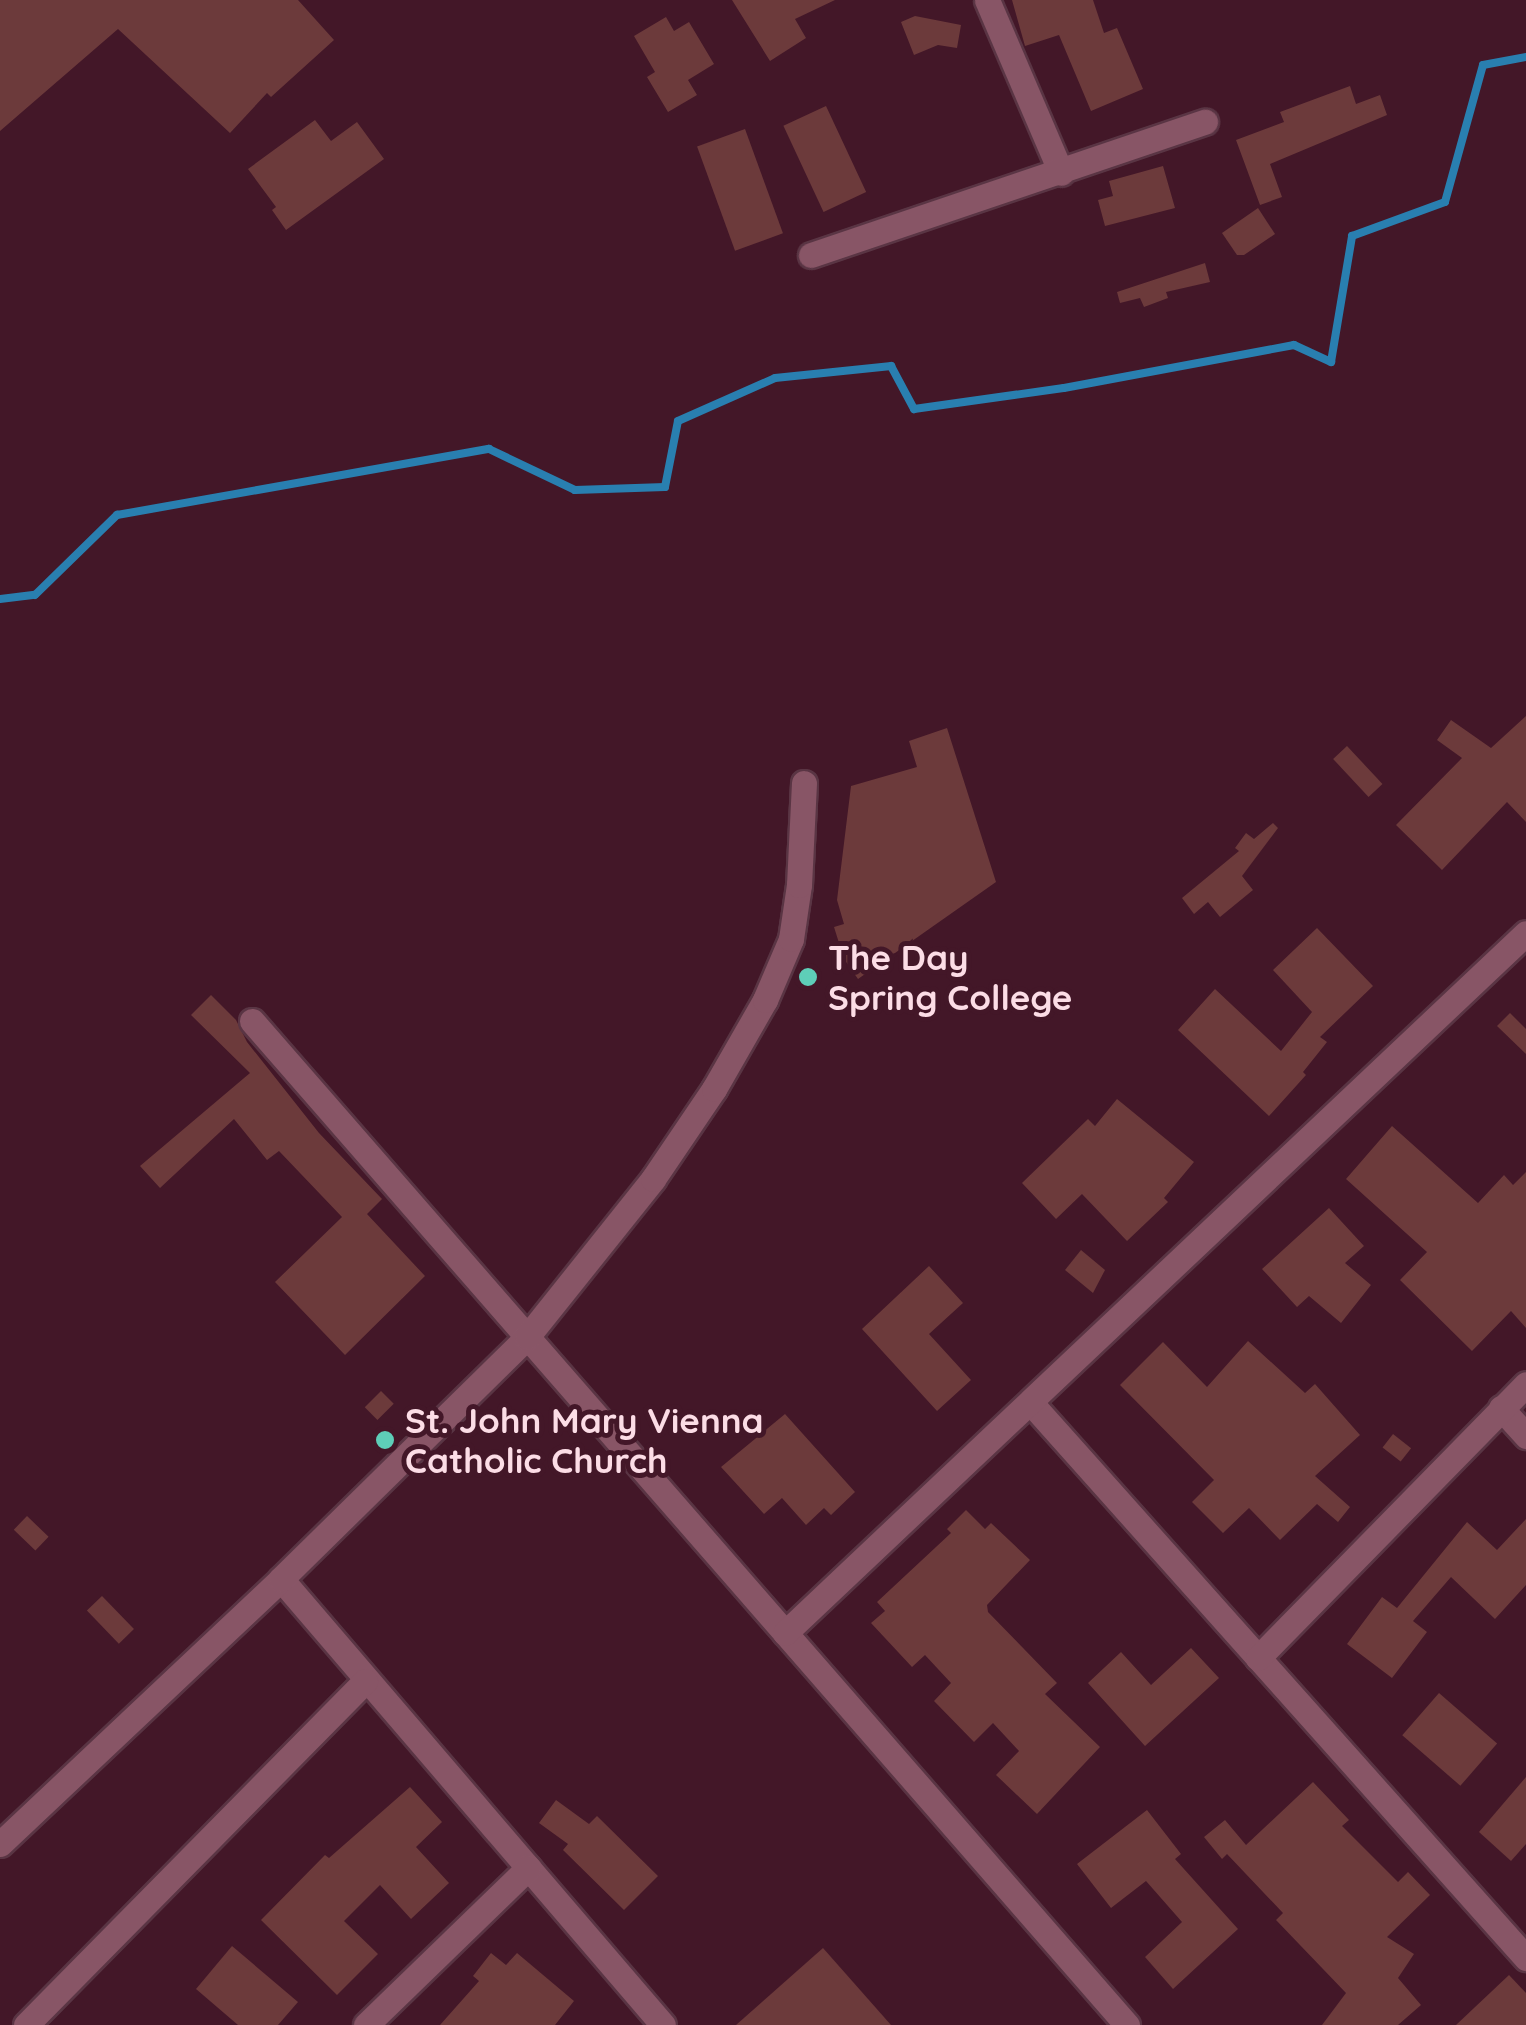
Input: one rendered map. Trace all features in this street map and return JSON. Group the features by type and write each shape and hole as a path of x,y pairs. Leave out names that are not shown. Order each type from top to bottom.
{"street":[{"path":"987,0 1061,173"},
{"path":"810,255 1204,122"},
{"path":"0,1844 12,1818 281,1579 527,1337 653,1178 714,1090 765,1000 791,940 799,885 804,783"},
{"path":"785,1633 1526,933"},
{"path":"252,1021 1127,2025"},
{"path":"1258,1658 1526,1384"},
{"path":"1030,1403 1526,1958"},
{"path":"1501,1408 1526,1436"},
{"path":"281,1579 664,2025"},
{"path":"26,2025 365,1681"},
{"path":"366,2025 528,1868"}],"building":[{"path":"0,0 298,0 334,40 271,97 267,93 230,133 118,29 0,131"},
{"path":"732,0 835,0 795,19 806,38 770,61"},
{"path":"1012,0 1093,0 1104,33 1117,28 1143,89 1091,111 1059,35 1025,46"},
{"path":"915,16 961,25 957,48 938,45 914,55 901,22"},
{"path":"666,17 674,31 689,22 714,64 688,80 697,95 668,112 647,77 655,72 634,36"},
{"path":"1350,86 1356,104 1380,95 1387,115 1270,164 1282,197 1260,205 1236,140 1284,122 1280,112"},
{"path":"826,106 866,192 824,212 783,126"},
{"path":"315,120 331,141 357,122 384,159 286,230 272,210 276,207 248,169"},
{"path":"745,129 783,233 735,251 697,146"},
{"path":"1163,166 1175,208 1105,226 1098,200 1113,196 1109,181"},
{"path":"1258,208 1275,234 1244,255 1237,255 1222,233"},
{"path":"1205,263 1210,282 1166,292 1168,298 1144,307 1140,298 1120,303 1117,292"},
{"path":"1526,716 1526,822 1507,802 1442,870 1396,825 1462,758 1437,740 1451,720 1491,748"},
{"path":"947,728 996,882 858,979 844,959 834,927 844,924 837,900 851,786 917,767 909,741"},
{"path":"1347,746 1382,784 1369,797 1333,759"},
{"path":"1273,823 1278,828 1242,876 1253,890 1220,917 1208,902 1194,914 1182,898 1239,851 1235,848 1246,833 1254,839"},
{"path":"1317,928 1373,986 1320,1037 1327,1042 1303,1072 1306,1075 1269,1116 1178,1030 1215,989 1281,1051 1312,1012 1273,970"},
{"path":"211,995 236,1020 247,1042 319,1133 382,1199 367,1214 425,1276 345,1355 275,1282 342,1217 279,1151 267,1160 234,1119 160,1188 140,1166 250,1073 191,1015"},
{"path":"1510,1013 1526,1029 1526,1054 1497,1026"},
{"path":"1117,1099 1194,1162 1164,1198 1168,1202 1127,1241 1082,1194 1056,1219 1022,1183 1088,1119 1095,1126"},
{"path":"1392,1126 1478,1203 1504,1175 1513,1185 1526,1172 1526,1328 1511,1311 1472,1351 1400,1280 1427,1252 1346,1179"},
{"path":"1329,1208 1364,1246 1345,1263 1371,1285 1341,1323 1309,1296 1297,1307 1262,1269"},
{"path":"1081,1250 1105,1270 1093,1293 1065,1270"},
{"path":"929,1266 963,1303 929,1334 971,1380 937,1411 862,1329"},
{"path":"1248,1341 1305,1393 1315,1384 1360,1435 1315,1476 1350,1507 1338,1522 1317,1504 1280,1540 1249,1508 1223,1533 1192,1502 1214,1480 1120,1385 1163,1342 1207,1387"},
{"path":"381,1391 394,1404 377,1420 365,1407"},
{"path":"785,1414 855,1492 831,1515 824,1508 806,1525 782,1498 764,1514 721,1467"},
{"path":"1393,1434 1411,1448 1401,1462 1383,1447"},
{"path":"966,1510 985,1529 991,1523 1030,1560 987,1605 988,1612 1057,1683 1045,1694 1100,1747 1037,1814 996,1775 1019,1751 993,1723 974,1742 934,1701 951,1683 925,1655 912,1667 871,1623 885,1611 877,1602 951,1533 947,1529"},
{"path":"27,1516 49,1537 35,1551 14,1530"},
{"path":"1526,1519 1526,1585 1495,1619 1451,1577 1413,1621 1427,1632 1392,1678 1347,1644 1382,1597 1397,1608 1467,1522 1497,1550"},
{"path":"102,1596 134,1629 119,1644 87,1611"},
{"path":"1191,1648 1219,1678 1145,1746 1088,1683 1121,1652 1151,1685"},
{"path":"1439,1693 1497,1744 1460,1786 1402,1735"},
{"path":"1526,1777 1526,1844 1511,1861 1479,1832"},
{"path":"1313,1782 1349,1820 1342,1826 1398,1882 1408,1872 1430,1895 1387,1937 1414,1954 1398,1978 1421,2005 1398,2025 1322,2025 1346,1993 1276,1920 1283,1913 1227,1854 1222,1859 1204,1837 1225,1820 1246,1845"},
{"path":"410,1787 442,1822 416,1847 449,1883 411,1919 380,1885 344,1921 378,1954 337,1995 261,1920 325,1855 329,1858"},
{"path":"556,1800 589,1824 597,1816 658,1876 624,1910 563,1850 568,1844 539,1823"},
{"path":"1147,1810 1181,1854 1175,1859 1238,1929 1173,1989 1145,1957 1182,1922 1146,1881 1111,1908 1077,1864"},
{"path":"232,1946 298,2002 278,2025 238,2025 196,1989"},
{"path":"823,1948 891,2025 736,2025"},
{"path":"491,1953 506,1965 517,1953 574,2001 555,2025 440,2025 479,1981 473,1976"},
{"path":"1509,1975 1526,1993 1526,2025 1456,2025"}],"waterway":[{"path":"0,599 35,595 117,515 489,449 575,490 665,487 678,421 775,378 891,366 914,409 1064,388 1294,345 1331,362 1352,236 1445,202 1483,65 1526,57"}],"place":[{"name":"The Day Spring College","path":"808,977"},
{"name":"St. John Mary Vienna Catholic Church","path":"385,1440"}]}
